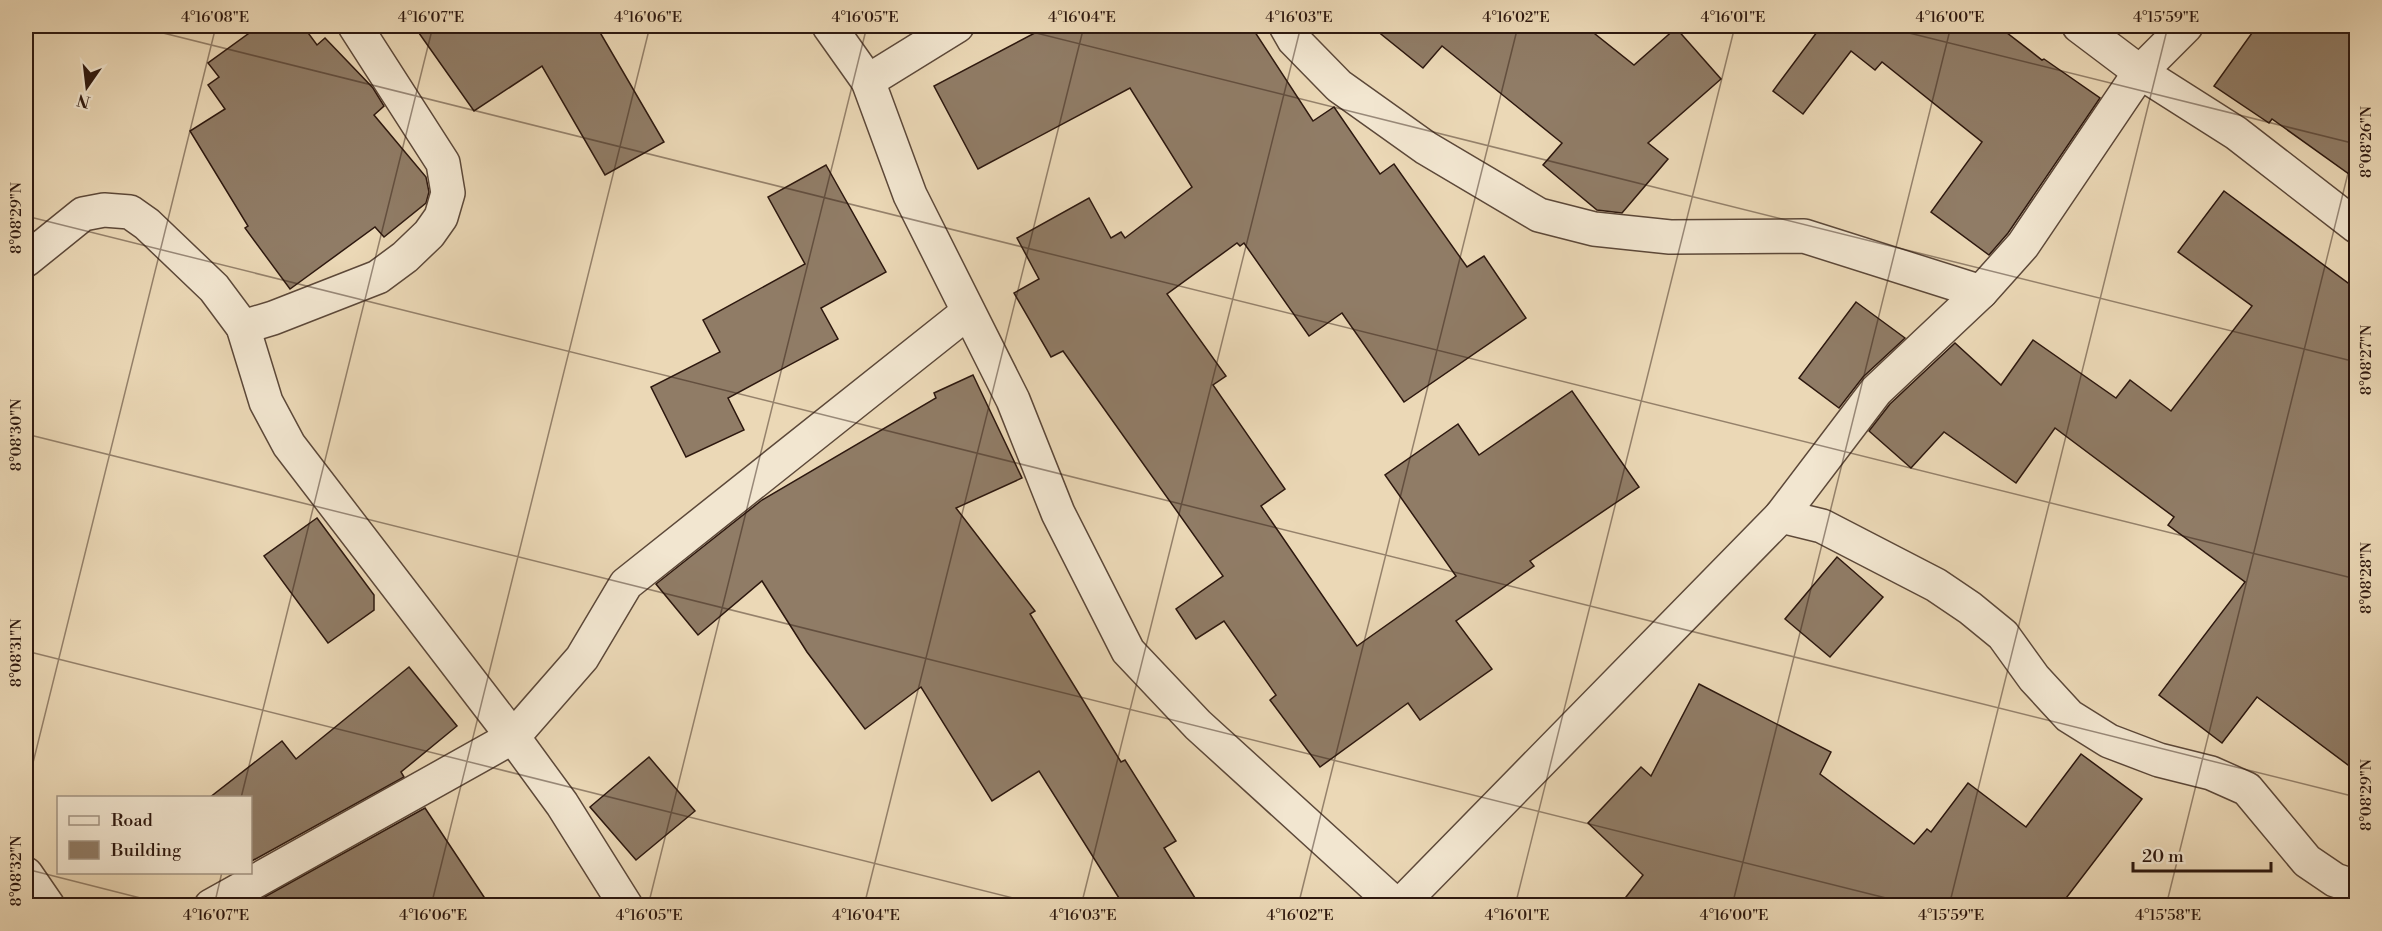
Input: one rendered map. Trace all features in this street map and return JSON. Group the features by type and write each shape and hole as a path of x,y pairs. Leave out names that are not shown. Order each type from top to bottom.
{"street":[{"path":"243,327 273,318 378,277 405,257 429,234 441,217 448,193 443,163 355,26"},
{"path":"829,26 868,81 910,195 1013,400 1058,513 1128,651 1198,724 1398,906 1781,516 1876,391 1981,292 2023,245 2140,72 2186,26"},
{"path":"868,81 957,26"},
{"path":"1286,26 1294,39 1339,86 1426,147 1539,215 1594,229 1670,237 1804,236 1981,292"},
{"path":"2079,26 2140,72 2236,132 2356,226"},
{"path":"26,260 83,214 104,210 130,212 147,224 214,288 243,327 266,402 289,446 513,737 562,804 626,906"},
{"path":"211,906 513,737 582,658 626,584 968,312"},
{"path":"1781,516 1822,526 1936,585 1970,608 2003,635 2034,678 2069,716 2109,741 2159,760 2211,773 2247,789 2307,861 2336,880 2356,887"},
{"path":"26,874 48,906"}],"building":[{"path":"259,26 303,26 317,45 325,38 373,88 384,106 374,115 426,177 429,192 426,203 384,237 375,227 290,289 245,228 248,226 190,131 225,109 208,85 219,77 208,63"},
{"path":"414,26 603,26 598,29 664,142 605,175 542,66 474,111"},
{"path":"1048,26 1251,26 1313,121 1334,107 1380,174 1394,164 1467,267 1484,256 1526,318 1404,402 1342,313 1309,336 1244,243 1240,246 1237,243 1167,294 1226,376 1213,385 1285,489 1261,506 1357,646 1456,576 1385,475 1458,424 1479,455 1572,391 1639,487 1530,561 1534,566 1456,621 1492,669 1420,720 1408,703 1320,767 1270,700 1276,695 1224,621 1196,639 1176,609 1223,576 1063,351 1051,357 1014,293 1039,279 1017,238 1089,198 1111,238 1121,232 1125,238 1192,187 1130,88 978,169 934,86"},
{"path":"1371,26 1585,26 1634,65 1676,28 1721,79 1648,143 1668,159 1622,213 1597,210 1543,165 1562,143 1442,46 1423,68"},
{"path":"1816,26 1998,26 2042,60 2044,59 2100,98 2008,233 1989,255 1931,212 1982,142 1882,62 1875,70 1851,51 1803,114 1773,91 1820,28"},
{"path":"2257,26 2356,26 2356,179 2272,119 2269,123 2214,86"},
{"path":"826,165 886,272 821,308 838,339 728,398 744,430 686,457 651,387 720,352 703,320 805,264 768,197"},
{"path":"2224,191 2356,289 2356,771 2257,697 2222,743 2159,695 2245,582 2168,525 2174,517 2055,428 2016,483 1944,432 1911,468 1869,431 1890,404 1955,343 2001,385 2033,340 2116,398 2130,380 2171,411 2252,306 2178,252"},
{"path":"1856,302 1905,338 1863,377 1839,408 1799,378"},
{"path":"973,375 1022,478 956,508 1035,611 1030,614 1121,762 1125,760 1176,841 1164,848 1200,906 1124,906 1039,771 992,801 921,687 865,729 807,652 762,581 698,635 656,584 762,500 936,398 934,393"},
{"path":"317,518 374,595 374,610 328,643 264,556"},
{"path":"1837,557 1883,597 1830,657 1785,619"},
{"path":"409,667 457,726 401,772 404,777 252,861 252,796 212,796 282,741 296,759"},
{"path":"1699,684 1831,752 1820,774 1914,844 1927,829 1931,832 1968,783 2026,827 2081,754 2142,799 2060,906 1619,906 1643,875 1588,823 1641,767 1651,776"},
{"path":"649,757 695,811 636,860 590,807"},
{"path":"425,808 490,906 250,906 250,905"}]}
